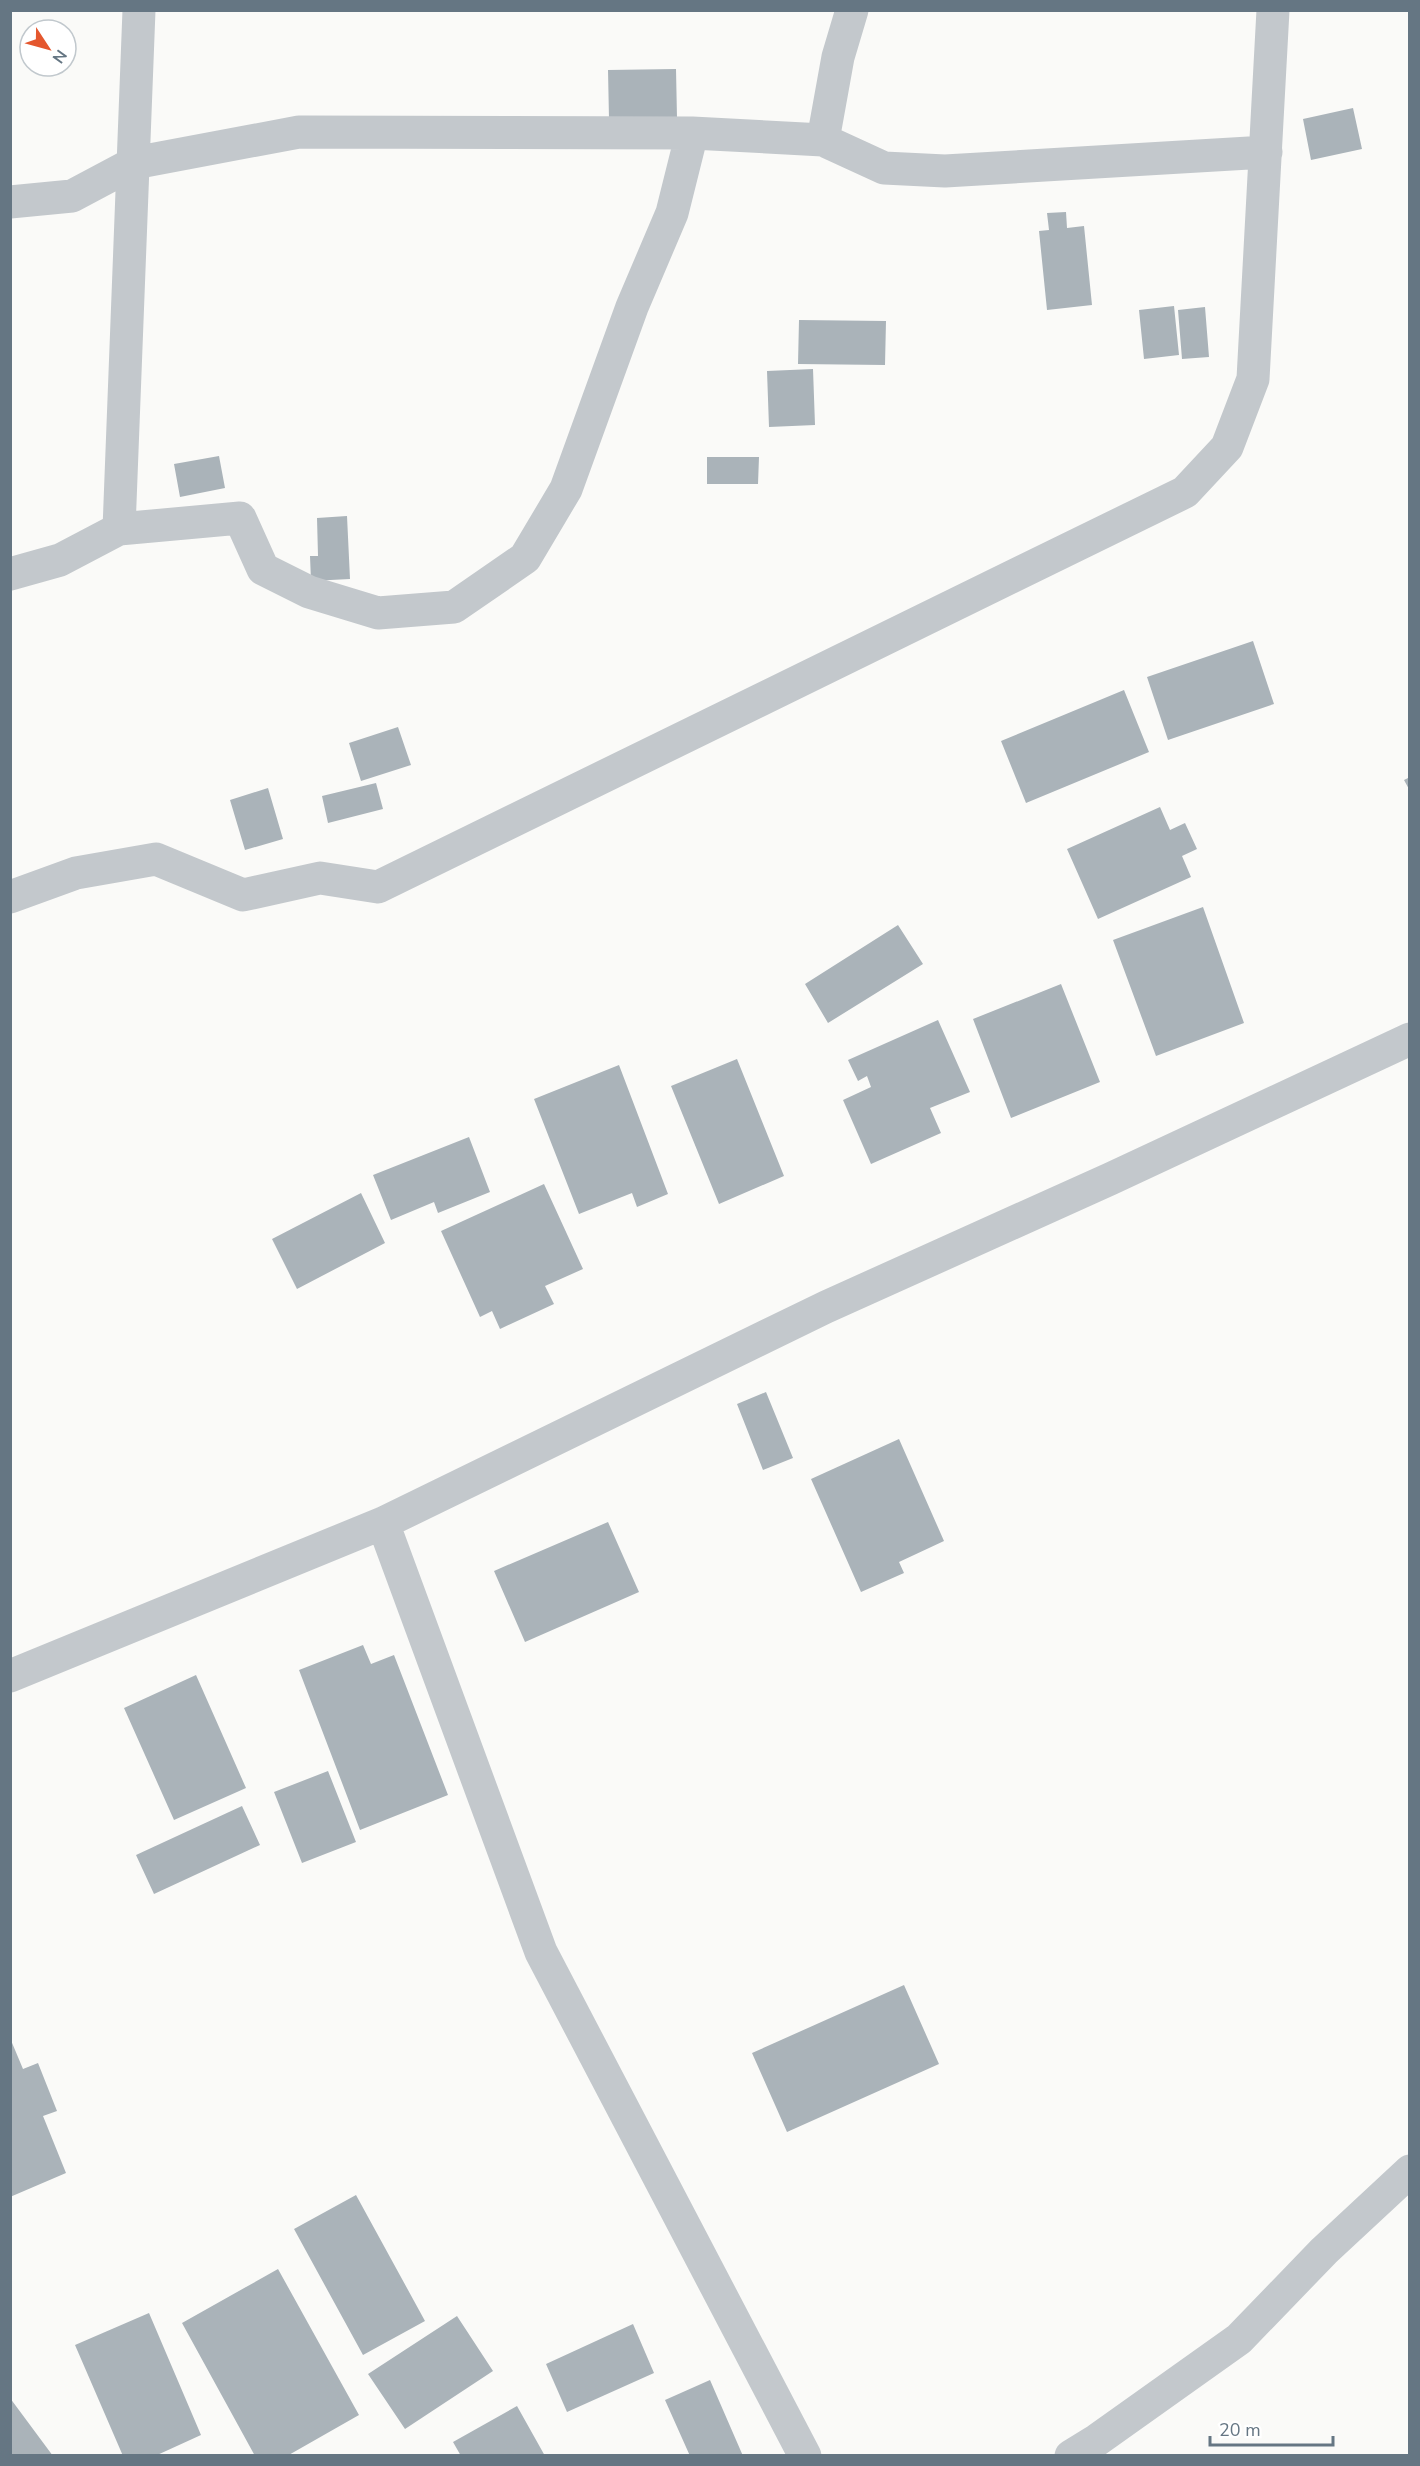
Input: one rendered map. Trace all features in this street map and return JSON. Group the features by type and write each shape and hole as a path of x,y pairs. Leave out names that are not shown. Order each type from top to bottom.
{"street":[{"path":"119,529 139,10"},
{"path":"823,140 838,57 852,10"},
{"path":"10,897 76,873 156,859 243,895 320,878 378,887 1185,492 1227,447 1252,379 1273,10"},
{"path":"10,202 72,196 134,163 299,132 692,133 823,140 884,168 945,171 1266,152"},
{"path":"10,574 60,560 119,529 240,518 263,569 309,592 378,613 454,607 525,558 566,489 632,307 672,213 692,133"},
{"path":"10,1676 383,1523 825,1307 1120,1174 1410,1039"},
{"path":"383,1523 541,1952 806,2455"},
{"path":"1071,2456 1239,2339 1324,2251 1410,2171"}],"building":[{"path":"676,69 677,118 609,119 608,70"},
{"path":"1353,108 1362,149 1311,160 1303,119"},
{"path":"1066,212 1067,228 1084,226 1092,305 1047,310 1039,231 1049,230 1047,213"},
{"path":"1174,306 1179,355 1144,359 1139,310"},
{"path":"1205,307 1209,357 1182,359 1178,310"},
{"path":"799,320 886,321 885,365 798,364"},
{"path":"813,369 815,425 769,427 767,371"},
{"path":"219,456 225,488 180,497 174,464"},
{"path":"707,457 759,457 758,484 707,484"},
{"path":"347,516 350,579 311,581 310,556 318,556 317,518"},
{"path":"1253,641 1274,704 1168,740 1147,677"},
{"path":"1124,690 1149,752 1026,803 1001,741"},
{"path":"398,727 411,765 361,781 349,743"},
{"path":"1410,777 1410,791 1404,780"},
{"path":"376,783 383,809 328,823 322,796"},
{"path":"268,788 283,839 245,850 230,800"},
{"path":"1160,807 1170,830 1185,823 1197,849 1182,856 1191,877 1098,919 1067,849"},
{"path":"1203,907 1244,1023 1156,1056 1113,940"},
{"path":"898,925 923,964 828,1023 805,984"},
{"path":"1061,984 1100,1082 1011,1118 973,1019"},
{"path":"938,1020 970,1092 930,1108 941,1133 871,1164 843,1100 871,1087 867,1076 858,1081 848,1060"},
{"path":"737,1059 784,1176 719,1204 671,1086"},
{"path":"619,1065 668,1194 637,1207 632,1193 579,1214 534,1099"},
{"path":"469,1137 490,1192 438,1213 434,1202 391,1220 373,1175"},
{"path":"544,1184 583,1269 545,1286 554,1304 500,1329 492,1311 480,1317 441,1231"},
{"path":"361,1193 385,1243 297,1289 272,1239"},
{"path":"766,1392 793,1458 763,1470 737,1404"},
{"path":"899,1439 944,1541 899,1562 904,1573 861,1592 811,1479"},
{"path":"608,1522 639,1592 525,1642 494,1571"},
{"path":"363,1645 371,1664 394,1655 448,1795 360,1830 299,1670"},
{"path":"196,1675 246,1788 174,1820 124,1708"},
{"path":"328,1771 356,1842 302,1863 274,1792"},
{"path":"242,1806 260,1845 154,1894 136,1855"},
{"path":"904,1985 939,2064 787,2132 752,2053"},
{"path":"10,2038 23,2069 38,2063 57,2111 43,2116 66,2173 10,2197"},
{"path":"356,2195 425,2321 363,2355 294,2229"},
{"path":"278,2269 359,2415 287,2456 255,2456 182,2323"},
{"path":"149,2313 201,2435 155,2456 123,2456 75,2345"},
{"path":"457,2316 493,2371 405,2429 368,2374"},
{"path":"633,2324 654,2373 567,2412 546,2364"},
{"path":"710,2380 743,2456 690,2456 665,2400"},
{"path":"10,2398 53,2456 10,2456"},
{"path":"517,2406 545,2456 461,2456 453,2442"}]}
